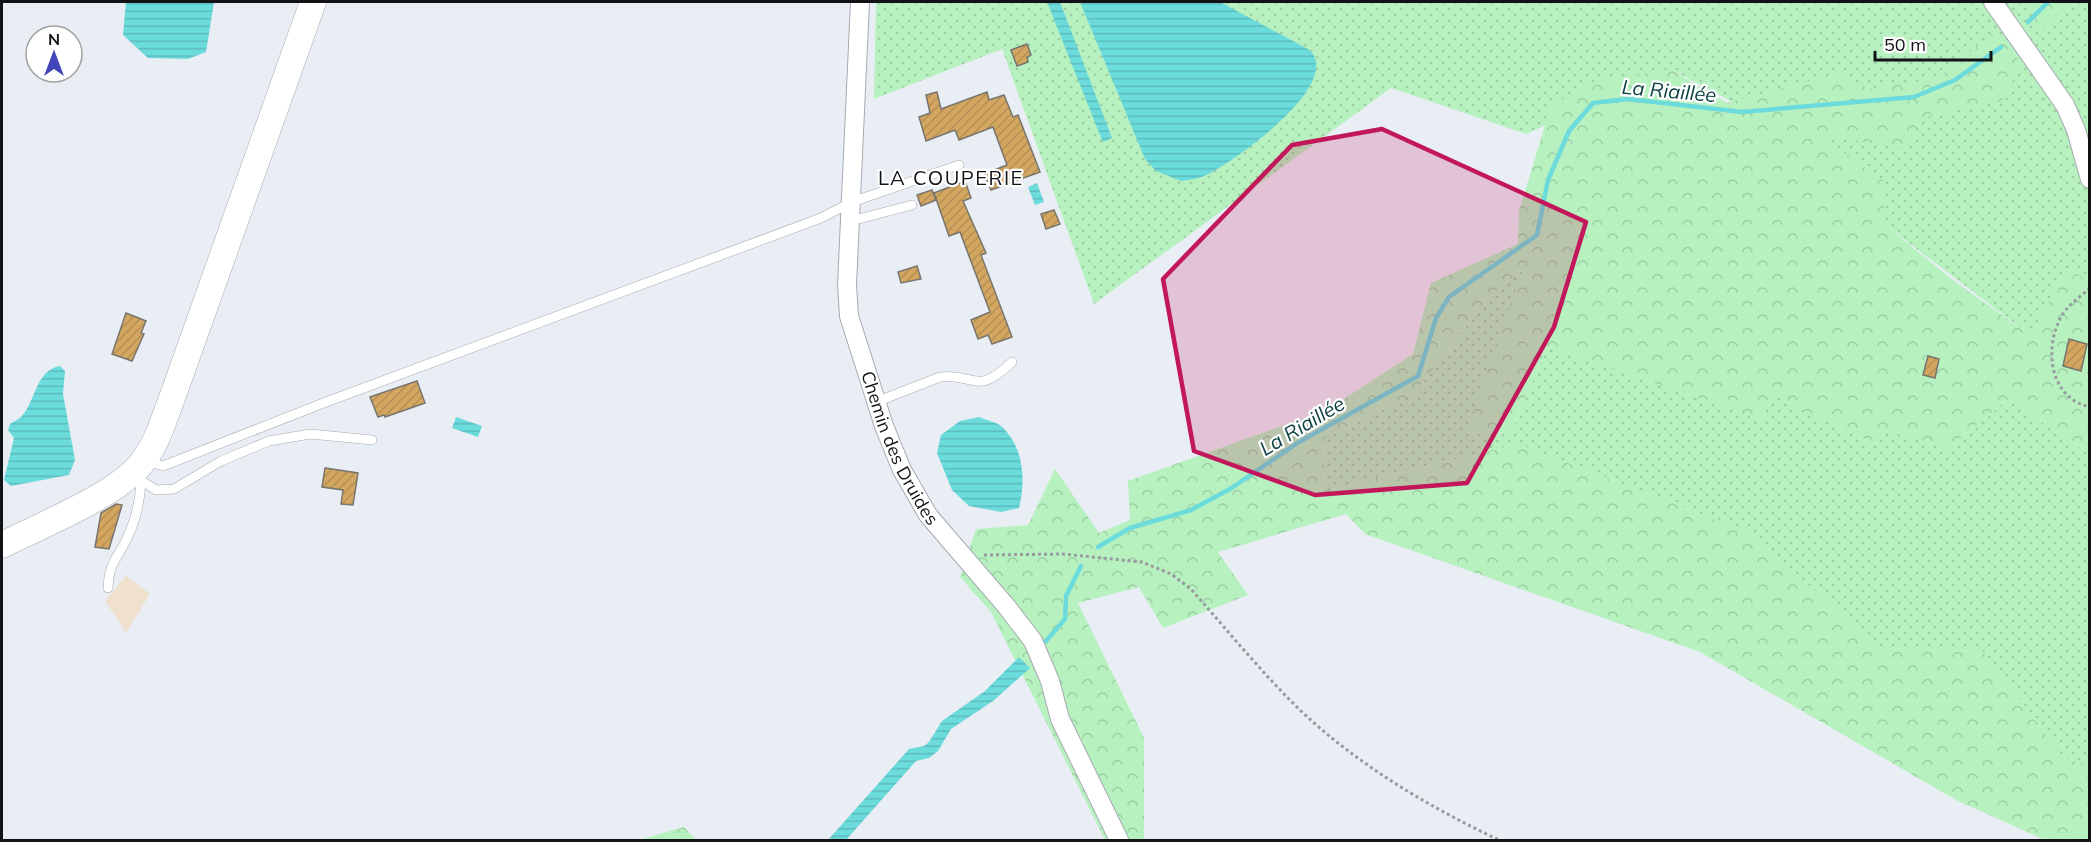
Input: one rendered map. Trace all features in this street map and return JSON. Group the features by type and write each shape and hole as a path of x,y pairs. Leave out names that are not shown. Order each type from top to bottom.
{"street":[{"path":"2,545 100,495 139,472 171,401 313,2"},
{"name":"Chemin des Druides","path":"860,2 849,316 876,402 902,470 928,515 1033,641 1050,681 1060,719 1119,840"},
{"path":"1993,2 2065,105 2076,130 2090,179"}],"lane":[{"path":"139,472 163,465 821,218 852,202 959,165"},
{"path":"851,221 912,205"},
{"path":"876,402 940,377 950,376 981,382 996,377 1011,362"},
{"path":"139,472 156,490 174,489 221,461 269,441 310,434 372,440"},
{"path":"108,588 110,565 128,538 139,504 139,472"}],"path":[{"path":"2090,288 2061,316 2053,338 2053,369 2062,393 2075,404 2090,407"},
{"path":"961,555 1063,554 1142,562 1171,574 1191,589 1302,711 1355,755 1408,791 1499,840"}],"highlighted area":[{"path":"1382,129 1586,222 1554,327 1467,483 1315,495 1194,451 1163,279 1292,145"}],"shaded area":[{"path":"126,576 150,594 126,633 105,601"}],"green space":[{"path":"876,2 2089,2 2089,280 2066,268 2031,336 1884,224 1820,148 1670,69 1526,134 1391,88 1094,304 1002,49 874,99"},
{"path":"2028,2 2069,2 2040,31 2026,4"},
{"path":"1995,31 2022,64 2002,101 1926,117 1902,148 1820,135 1884,181 1884,224 1953,280 2031,336 2066,268 2089,280 2089,454 2008,399 1950,448 1888,431 1876,445 1774,395 1761,420 1547,346 1511,433 1465,434 1523,269 1487,299 1414,394 1325,438 1323,491 1518,444 1749,532 1879,648 1983,651 2064,758 2089,765 2089,840 2045,840 1956,800 1700,652 1365,534 1346,514 1218,552 1248,595 1163,628 1139,587 1078,603 1144,738 1144,840 1105,840 991,612 960,577 976,529 1028,525 1055,469 1099,533 1130,520 1128,481 1327,410 1413,354 1431,283 1518,244 1519,211 1551,106 1597,80 1670,69 1727,103 1838,73 1868,89 1938,78"},
{"path":"1524,268 1466,434 1511,433 1547,346 1761,420 1774,395 1876,445 1888,431 1950,448 2008,399 2089,454 2089,765 2064,758 1983,651 1879,648 1749,532 1518,444 1323,491 1325,438 1414,394 1487,299"},
{"path":"684,827 696,840 639,840"}],"water":[{"path":"126,2 214,2 206,52 188,59 148,58 123,35"},
{"path":"1047,2 1060,2 1112,138 1103,142 1100,135"},
{"path":"1080,2 1220,2 1308,49 1316,63 1313,81 1282,120 1238,156 1204,176 1181,181 1156,171 1145,159"},
{"path":"1037,183 1044,202 1035,205 1028,187"},
{"path":"60,366 65,371 63,394 75,460 69,475 11,486 4,480 14,438 8,430 10,424 21,417 27,409 37,386 46,373"},
{"path":"456,417 482,426 478,437 452,428"},
{"path":"979,417 1001,426 1009,434 1019,454 1022,486 1019,508 1001,512 969,506 952,490 937,453 941,435 960,421"},
{"path":"1019,657 1030,668 993,701 951,729 938,751 929,758 916,761 846,840 828,840 909,749 924,746 929,742 942,721 985,691"}],"building":[{"path":"1027,44 1031,55 1027,57 1028,62 1017,66 1011,50"},
{"path":"937,92 941,109 987,92 989,100 1004,95 1013,117 1018,115 1040,172 991,190 984,174 1007,165 993,127 959,140 955,130 926,141 919,117 930,113 926,95"},
{"path":"965,181 971,198 963,201 986,253 981,255 1012,337 992,344 988,335 978,339 971,320 990,312 960,232 949,236 934,193"},
{"path":"932,190 936,200 921,206 917,195"},
{"path":"1054,210 1060,224 1046,229 1041,214"},
{"path":"917,266 921,279 901,283 898,272"},
{"path":"126,313 146,321 141,333 144,334 132,361 112,354"},
{"path":"2069,339 2087,344 2081,371 2063,366"},
{"path":"1928,356 1939,359 1935,378 1923,375"},
{"path":"417,381 425,403 385,417 384,415 378,417 370,397"},
{"path":"325,468 358,473 353,505 341,504 343,490 322,487"},
{"path":"116,504 122,505 109,549 95,547 101,513"}],"waterway":[{"name":"La Riaillée","path":"2028,22 2048,2"},
{"name":"La Riaillée","path":"1098,547 1130,528 1191,510 1230,489 1299,442 1418,376 1436,318 1449,297 1537,235 1548,180 1569,131 1593,103 1628,99 1742,112 1914,97 1955,80 2001,47"},
{"name":"La Riaillée","path":"1046,641 1065,619 1066,596 1081,566"}],"district":[{"name":"LA COUPERIE","path":"951,178"}]}
